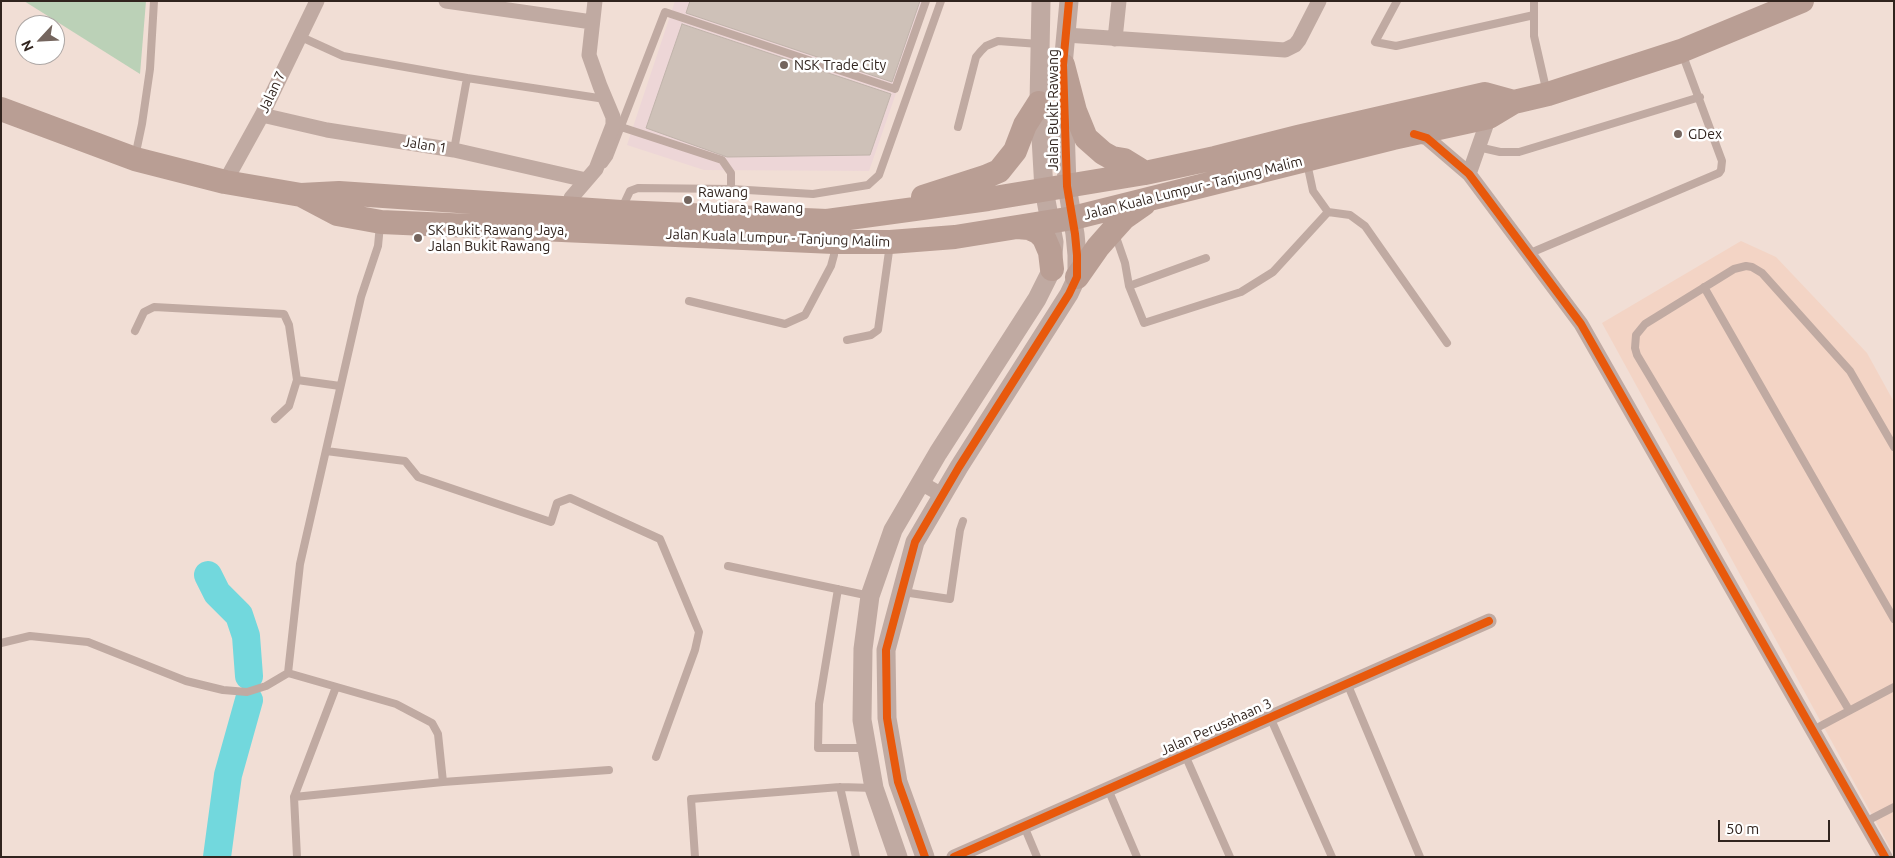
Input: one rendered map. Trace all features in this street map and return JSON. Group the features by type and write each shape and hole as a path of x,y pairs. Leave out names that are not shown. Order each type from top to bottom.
{"main road":[{"name":"Jalan Kuala Lumpur - Tanjung Malim","path":"1,109 135,159 225,182 301,195 339,193 620,212 830,231 890,242 955,237 1073,218 1156,196 1489,117 1514,102 1548,94 1682,51 1800,2"},
{"path":"1062,65 1075,111 1086,138 1103,153 1112,158 1124,160 1145,172"},
{"name":"Jalan Kuala Lumpur - Tanjung Malim","path":"301,195 336,214 381,222 830,231 904,212 1055,188 1214,158 1486,94 1514,102"},
{"path":"830,231 999,171 1015,151 1024,125 1039,103"},
{"path":"1077,277 1098,247 1124,218 1156,196"},
{"path":"1009,227 1028,228 1038,232 1048,245 1052,270"}],"street":[{"name":"Jalan 7","path":"225,182 262,115 317,1"},
{"path":"446,1 592,22"},
{"path":"566,198 596,169 613,125 614,117 605,99 589,55 594,1"},
{"name":"Jalan Bukit Rawang","path":"1041,1 1039,103 1055,188 1073,218 1077,277"},
{"name":"Jalan Bukit Rawang","path":"1052,270 1054,242 1049,221 1055,188 1062,65 1069,1"},
{"path":"1115,39 1119,1"},
{"path":"1066,35 1285,50 1299,40 1319,1"},
{"name":"Jalan 1","path":"262,115 327,130 454,150 586,180"},
{"path":"1469,174 1489,117"},
{"path":"1414,134 1426,138 1469,174 1582,324 1885,857"},
{"path":"898,857 874,788 862,720 862,649 870,596 893,530 938,454 1037,299 1052,270"},
{"path":"925,857 898,782 887,718 886,650 901,591 915,542 959,466 1070,294 1077,277"},
{"path":"921,483 942,495"},
{"name":"Jalan Perusahaan 3","path":"954,857 1489,621"}],"lane":[{"path":"135,159 148,78 154,1"},
{"path":"566,198 584,192 609,157 665,12 895,89 926,1"},
{"path":"620,212 627,195 634,189 731,189 812,194 868,185 879,174 941,1"},
{"path":"1397,1 1376,42 1396,46 1534,15"},
{"path":"1534,1 1534,36 1548,94"},
{"path":"299,36 343,56 467,78 605,99"},
{"path":"958,127 976,57 981,51 986,46 998,41 1039,44"},
{"path":"1528,254 1719,173 1722,161 1682,51"},
{"path":"454,150 467,78"},
{"path":"1478,147 1500,152 1519,152 1700,97"},
{"path":"621,127 722,160 731,173 731,189"},
{"path":"1306,161 1314,191 1328,212 1350,215 1365,226 1446,343"},
{"path":"470,202 507,196"},
{"path":"516,196 553,199"},
{"path":"1113,230 1125,263 1129,286 1144,323 1241,292 1274,272 1328,212"},
{"path":"288,673 300,564 361,297 378,246 381,222"},
{"path":"688,301 785,324 805,315 834,255 830,231"},
{"path":"848,340 871,335 878,330 890,242"},
{"path":"1129,286 1206,258"},
{"path":"1850,710 1635,348 1636,334 1639,329 1704,287 1740,267 1752,267 1762,273 1850,371 1894,447"},
{"path":"1704,287 1894,619"},
{"path":"135,331 144,312 154,307 284,314 289,325 297,380 289,406 275,419"},
{"path":"297,380 340,386"},
{"path":"326,451 405,461 418,477 551,522 558,503 570,498 660,539 699,632 695,650 656,757"},
{"path":"901,591 950,599 960,530 964,521"},
{"path":"728,566 870,596"},
{"path":"838,590 819,704 818,748 867,748"},
{"path":"1,642 30,636 88,642 186,682 223,690 247,692 266,686 288,673 396,704 432,723 438,734 442,782"},
{"path":"1348,684 1420,857"},
{"path":"297,857 294,797 336,687"},
{"path":"1813,730 1894,687"},
{"path":"1270,717 1332,857"},
{"path":"1185,755 1230,857"},
{"path":"294,797 442,782 608,770"},
{"path":"840,787 856,857"},
{"path":"695,857 691,799 840,787 874,788"},
{"path":"1108,789 1137,857"},
{"path":"1865,822 1894,807"},
{"path":"1024,826 1037,857"}],"shaded area":[{"name":"NSK Trade City","path":"675,1 928,1 869,171 704,170 627,145"},
{"path":"1741,241 1776,257 1867,353 1894,402 1894,855 1602,323"}],"green space":[{"path":"24,1 146,1 140,74 65,27 65,15 46,15"}],"building":[{"path":"690,1 920,1 892,82 686,13"},
{"name":"NSK Trade City","path":"682,24 891,94 870,155 727,157 646,128"}],"waterway":[{"path":"208,575 217,593 239,615 246,636 249,676"},
{"path":"217,857 228,775 249,700"}],"cycle path":[{"path":"925,857 898,782 887,718 886,650 915,542 959,467 1069,294 1077,277 1075,234 1067,186 1063,65 1069,1"},
{"path":"1414,134 1427,138 1469,174 1581,324 1885,857"},
{"path":"954,857 1489,621"}],"place":[{"name":"NSK Trade City","path":"784,65"},
{"name":"GDex","path":"1678,134"},
{"name":"Rawang Mutiara, Rawang","path":"688,200"},
{"name":"SK Bukit Rawang Jaya, Jalan Bukit Rawang","path":"418,238"}]}
